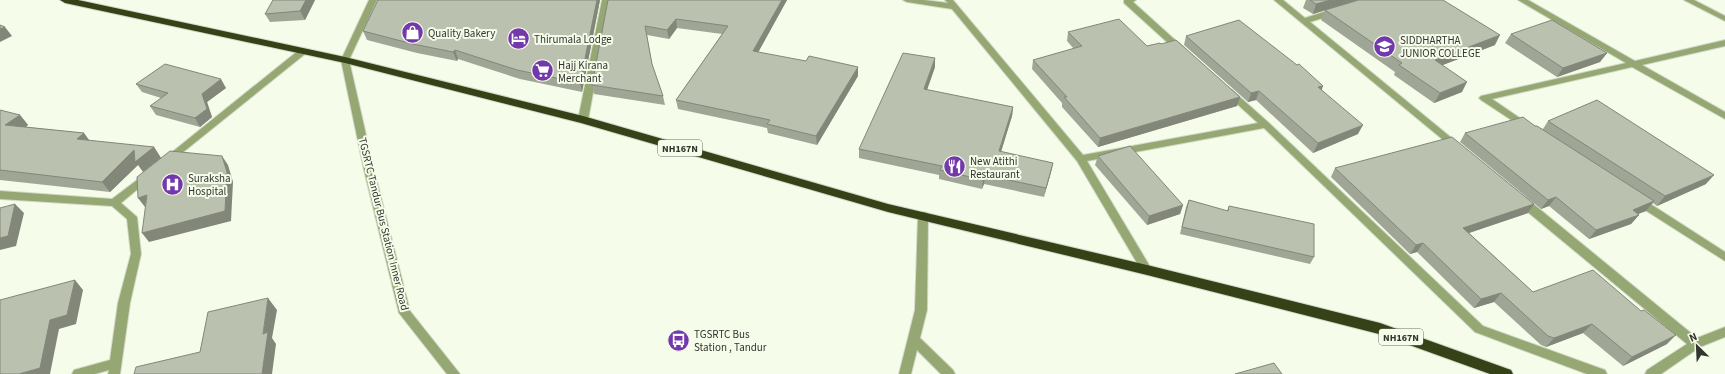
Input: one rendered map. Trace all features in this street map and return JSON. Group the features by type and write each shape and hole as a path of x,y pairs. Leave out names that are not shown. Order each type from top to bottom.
{"highway":[{"name":"NH167N","path":"65,0 345,60 583,120 888,208 1147,270 1380,329 1506,374"}],"street":[{"path":"345,60 373,0"},
{"path":"583,120 606,0"},
{"path":"907,0 952,4 1081,158 1147,270"},
{"path":"1132,0 1127,1 1191,58"},
{"path":"1278,0 1463,152"},
{"path":"1522,0 1725,116"},
{"path":"1688,0 1725,19"},
{"path":"1304,21 1341,9"},
{"path":"1536,132 1484,98 1725,43"},
{"path":"114,203 302,52"},
{"name":"TGSRTC Tandur Bus Station Inner Road","path":"345,60 369,170 405,313 454,374"},
{"path":"1220,84 1266,125 1479,329 1601,374"},
{"path":"1081,158 1266,125"},
{"path":"1512,192 1696,344"},
{"path":"1628,193 1725,257"},
{"path":"0,195 114,203 132,217 136,254 124,303 115,369 78,374"},
{"path":"905,374 921,310 923,216"},
{"path":"1651,374 1696,344 1725,332"},
{"path":"914,340 949,374"}],"building":[{"path":"273,0 306,0 300,11 265,14"},
{"path":"378,0 597,0 580,83 517,70 455,50 453,52 413,44 363,31"},
{"path":"608,0 782,0 753,51 806,61 809,56 858,67 816,136 767,124 770,120 676,100 728,26 676,19 667,30 645,26 652,64 663,96 592,85"},
{"path":"1310,0 1331,0 1316,4"},
{"path":"1359,0 1443,0 1500,35 1435,60 1467,82 1440,93 1399,65 1402,63 1325,10"},
{"path":"1119,19 1147,46 1176,40 1240,97 1100,138 1064,97 1067,97 1033,60 1082,46 1068,32"},
{"path":"1239,20 1297,65 1299,64 1323,86 1318,87 1363,125 1318,143 1259,91 1251,93 1186,36"},
{"path":"1552,20 1607,53 1563,68 1511,34"},
{"path":"903,53 935,58 924,89 1013,107 999,151 1053,163 1046,188 985,175 983,180 940,170 942,166 859,149"},
{"path":"165,64 221,79 202,94 207,109 195,118 150,106 168,93 136,84"},
{"path":"1597,100 1714,175 1665,196 1548,121"},
{"path":"0,110 20,115 5,125 84,133 77,139 154,147 135,162 134,150 102,182 0,170"},
{"path":"1523,117 1654,201 1633,210 1639,215 1596,230 1556,197 1548,200 1465,133"},
{"path":"1452,137 1534,204 1463,228 1533,292 1593,270 1641,311 1644,310 1676,335 1632,357 1592,324 1554,338 1548,336 1501,293 1481,299 1423,243 1416,245 1335,168"},
{"path":"1130,146 1183,205 1149,216 1098,156"},
{"path":"170,151 222,156 227,172 225,211 142,233 147,195 138,198 137,177"},
{"path":"1189,200 1228,211 1229,206 1314,224 1314,257 1182,227"},
{"path":"15,204 8,236 0,238 0,208"},
{"path":"75,280 67,315 50,320 40,368 19,374 0,374 0,300"},
{"path":"268,298 263,334 268,332 262,374 134,374 136,367 200,352 208,312"},
{"path":"1274,363 1282,374 1235,374"}],"place":[{"name":"Quality Bakery","path":"413,33"},
{"name":"Thirumala Lodge","path":"519,39"},
{"name":"SIDDHARTHA JUNIOR COLLEGE","path":"1384,46"},
{"name":"Hajj Kirana Merchant","path":"542,71"},
{"name":"New Atithi Restaurant","path":"955,167"},
{"name":"Suraksha Hospital","path":"172,184"},
{"name":"TGSRTC Bus Station , Tandur","path":"678,340"}]}
